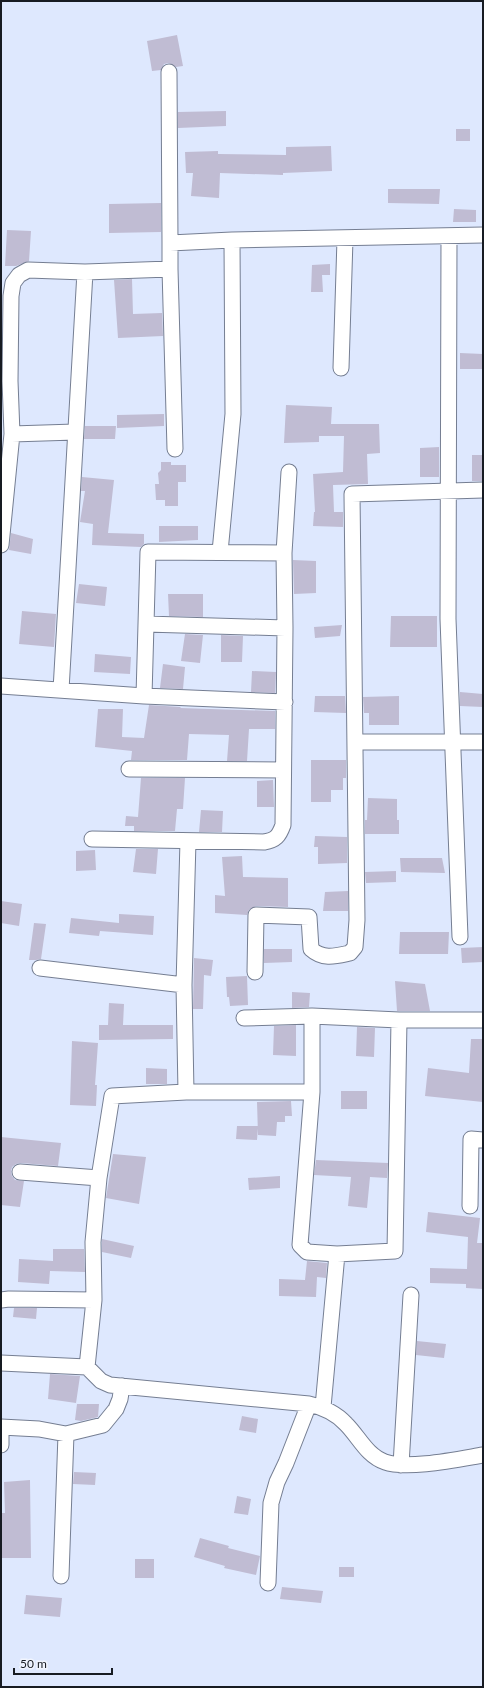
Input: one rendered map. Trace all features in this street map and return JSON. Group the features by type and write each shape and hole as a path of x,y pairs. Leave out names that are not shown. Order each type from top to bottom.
{"street":[{"path":"169,72 170,269 175,449"},
{"path":"170,243 232,240 483,236"},
{"path":"449,237 448,619 460,937"},
{"path":"341,368 344,239"},
{"path":"220,552 233,414 232,240"},
{"path":"1,544 12,434 10,373 11,296 13,283 19,275 28,270 85,272 170,269"},
{"path":"61,690 85,272"},
{"path":"12,434 75,432"},
{"path":"92,839 264,842 273,841 280,835 283,825 285,702 284,553 289,472"},
{"path":"255,972 256,915 309,917 311,949 316,954 326,957 350,953 355,947 357,920 352,494 483,490"},
{"path":"144,696 148,552 284,553"},
{"path":"146,624 285,628"},
{"path":"1,686 144,696 285,702"},
{"path":"355,742 483,742"},
{"path":"129,769 283,770"},
{"path":"186,1092 184,985 188,841"},
{"path":"40,968 184,985"},
{"path":"244,1018 312,1016 399,1020 483,1020"},
{"path":"312,1016 312,1092 300,1245 307,1252 337,1254 395,1251 399,1020"},
{"path":"87,1367 94,1300 93,1242 99,1178 112,1096 186,1092 312,1092"},
{"path":"470,1206 472,1139 483,1140"},
{"path":"20,1172 99,1178"},
{"path":"268,1583 271,1503 277,1482 316,1406 337,1254"},
{"path":"401,1465 411,1295"},
{"path":"1,1300 94,1300"},
{"path":"1,1363 87,1367 101,1380 110,1385 316,1406 346,1423 370,1454 385,1462 401,1465 483,1456"},
{"path":"1,1445 1,1427 39,1429 66,1434 103,1425 116,1409 120,1399 122,1386"},
{"path":"61,1576 66,1434"}],"building":[{"path":"177,35 183,66 176,67 169,63 164,64 161,70 152,71 147,41"},
{"path":"226,111 226,126 178,128 178,112"},
{"path":"456,129 470,129 470,141 456,141"},
{"path":"331,146 332,171 283,173 283,175 220,173 219,198 191,196 193,173 186,173 185,152 218,151 218,154 286,155 286,147"},
{"path":"388,189 440,189 439,204 388,203"},
{"path":"161,203 161,232 109,233 109,204"},
{"path":"454,209 476,210 476,222 453,222"},
{"path":"7,230 31,231 29,261 16,266 5,266"},
{"path":"330,264 330,275 322,275 323,292 311,292 312,265"},
{"path":"132,279 133,314 162,313 163,336 118,338 114,280"},
{"path":"460,353 483,354 483,369 460,369"},
{"path":"286,405 332,407 331,424 379,424 380,453 367,454 368,484 333,485 334,512 343,512 343,527 313,526 315,512 313,474 343,472 344,436 319,436 319,442 284,443"},
{"path":"164,414 164,426 117,428 117,415"},
{"path":"85,426 116,426 115,439 84,439"},
{"path":"439,447 439,477 420,477 420,448"},
{"path":"472,455 483,455 483,481 472,481"},
{"path":"161,462 171,462 171,465 186,465 186,482 178,482 178,506 165,506 165,500 156,500 155,484 159,484 158,473 161,470"},
{"path":"82,477 114,480 108,533 144,534 144,544 141,547 92,545 93,524 80,522 85,491 81,491"},
{"path":"159,526 198,526 198,540 159,542"},
{"path":"11,533 33,539 31,554 9,550"},
{"path":"293,560 316,561 316,593 294,594"},
{"path":"79,584 107,587 105,606 76,603"},
{"path":"168,594 203,594 203,617 169,616"},
{"path":"22,611 56,614 54,647 19,644"},
{"path":"391,616 437,616 437,647 390,647"},
{"path":"342,625 340,636 315,638 314,627"},
{"path":"185,634 203,635 200,663 181,661"},
{"path":"221,635 243,636 242,662 221,662"},
{"path":"95,654 131,657 130,674 94,672"},
{"path":"163,664 185,667 183,689 160,688"},
{"path":"252,671 276,672 275,693 251,692"},
{"path":"460,692 483,694 483,707 460,706"},
{"path":"315,696 345,696 346,713 314,712"},
{"path":"399,696 399,725 369,725 369,713 364,713 363,697"},
{"path":"149,705 181,707 180,708 275,711 275,729 249,729 247,761 227,761 229,735 189,734 187,760 131,760 132,751 95,747 98,709 123,709 122,737 144,738"},
{"path":"311,760 346,760 346,778 343,778 343,790 331,790 331,802 311,802"},
{"path":"141,778 185,778 183,809 177,809 175,831 134,831 134,826 125,826 126,816 138,817"},
{"path":"273,780 274,807 257,807 257,781"},
{"path":"368,798 397,799 399,834 365,834"},
{"path":"201,810 223,811 222,832 199,832"},
{"path":"315,836 347,837 347,863 318,864 318,847 314,847"},
{"path":"136,849 158,849 156,874 133,872"},
{"path":"95,850 96,870 76,871 76,851"},
{"path":"242,856 243,877 288,878 288,907 256,906 249,910 247,915 215,913 215,895 225,896 222,857"},
{"path":"400,858 442,858 445,873 401,872"},
{"path":"396,871 396,882 366,883 365,872"},
{"path":"348,891 348,911 323,911 325,892"},
{"path":"1,901 22,904 19,926 1,923"},
{"path":"119,914 154,916 153,935 100,931 99,936 69,933 71,918 119,923"},
{"path":"34,923 46,924 41,959 29,960"},
{"path":"400,932 449,932 448,954 399,954"},
{"path":"483,947 483,962 462,963 461,948"},
{"path":"264,949 292,949 292,962 264,963"},
{"path":"194,958 213,960 211,976 204,975 203,1009 193,1009"},
{"path":"247,976 248,1005 230,1006 229,997 227,997 226,977"},
{"path":"395,981 425,984 430,1011 397,1011"},
{"path":"292,992 310,993 309,1007 292,1008"},
{"path":"109,1003 124,1004 123,1025 173,1025 173,1039 99,1040 99,1025 108,1025"},
{"path":"296,1025 296,1056 273,1055 274,1026"},
{"path":"357,1027 375,1028 374,1057 356,1056"},
{"path":"471,1039 483,1039 483,1102 425,1096 428,1068 469,1073"},
{"path":"72,1041 98,1043 95,1085 97,1085 96,1106 70,1105"},
{"path":"146,1068 167,1069 167,1084 146,1084"},
{"path":"341,1091 367,1091 367,1109 341,1109"},
{"path":"291,1101 292,1116 285,1116 285,1122 277,1122 276,1136 258,1135 257,1102"},
{"path":"237,1126 258,1126 257,1140 236,1139"},
{"path":"1,1137 61,1143 58,1166 21,1163 12,1167 11,1172 15,1180 24,1181 20,1207 1,1205"},
{"path":"113,1154 146,1157 139,1204 106,1198"},
{"path":"316,1160 388,1163 387,1178 370,1177 367,1208 348,1206 351,1177 314,1175"},
{"path":"280,1176 280,1188 249,1190 248,1178"},
{"path":"428,1212 480,1218 477,1243 483,1243 483,1289 466,1288 466,1284 430,1283 430,1268 467,1269 468,1237 426,1232"},
{"path":"102,1239 134,1246 131,1258 102,1252"},
{"path":"53,1249 84,1249 85,1272 50,1271 49,1284 18,1282 19,1259 53,1261"},
{"path":"307,1261 327,1263 326,1278 317,1277 316,1297 279,1296 279,1279 305,1280"},
{"path":"14,1308 37,1308 36,1319 13,1317"},
{"path":"417,1341 446,1344 444,1358 416,1355"},
{"path":"50,1374 80,1376 76,1403 48,1399"},
{"path":"77,1404 99,1404 98,1417 81,1421 75,1420"},
{"path":"242,1416 258,1419 256,1433 239,1430"},
{"path":"74,1472 96,1473 95,1485 73,1484"},
{"path":"30,1480 31,1558 2,1558 2,1513 5,1513 4,1482"},
{"path":"237,1496 251,1499 248,1515 234,1513"},
{"path":"200,1538 229,1546 228,1548 260,1556 256,1575 224,1568 225,1566 194,1557"},
{"path":"135,1559 154,1559 154,1578 135,1578"},
{"path":"339,1567 354,1567 354,1577 339,1577"},
{"path":"282,1587 323,1591 321,1603 280,1599"},
{"path":"26,1595 62,1598 60,1617 24,1614"}]}
